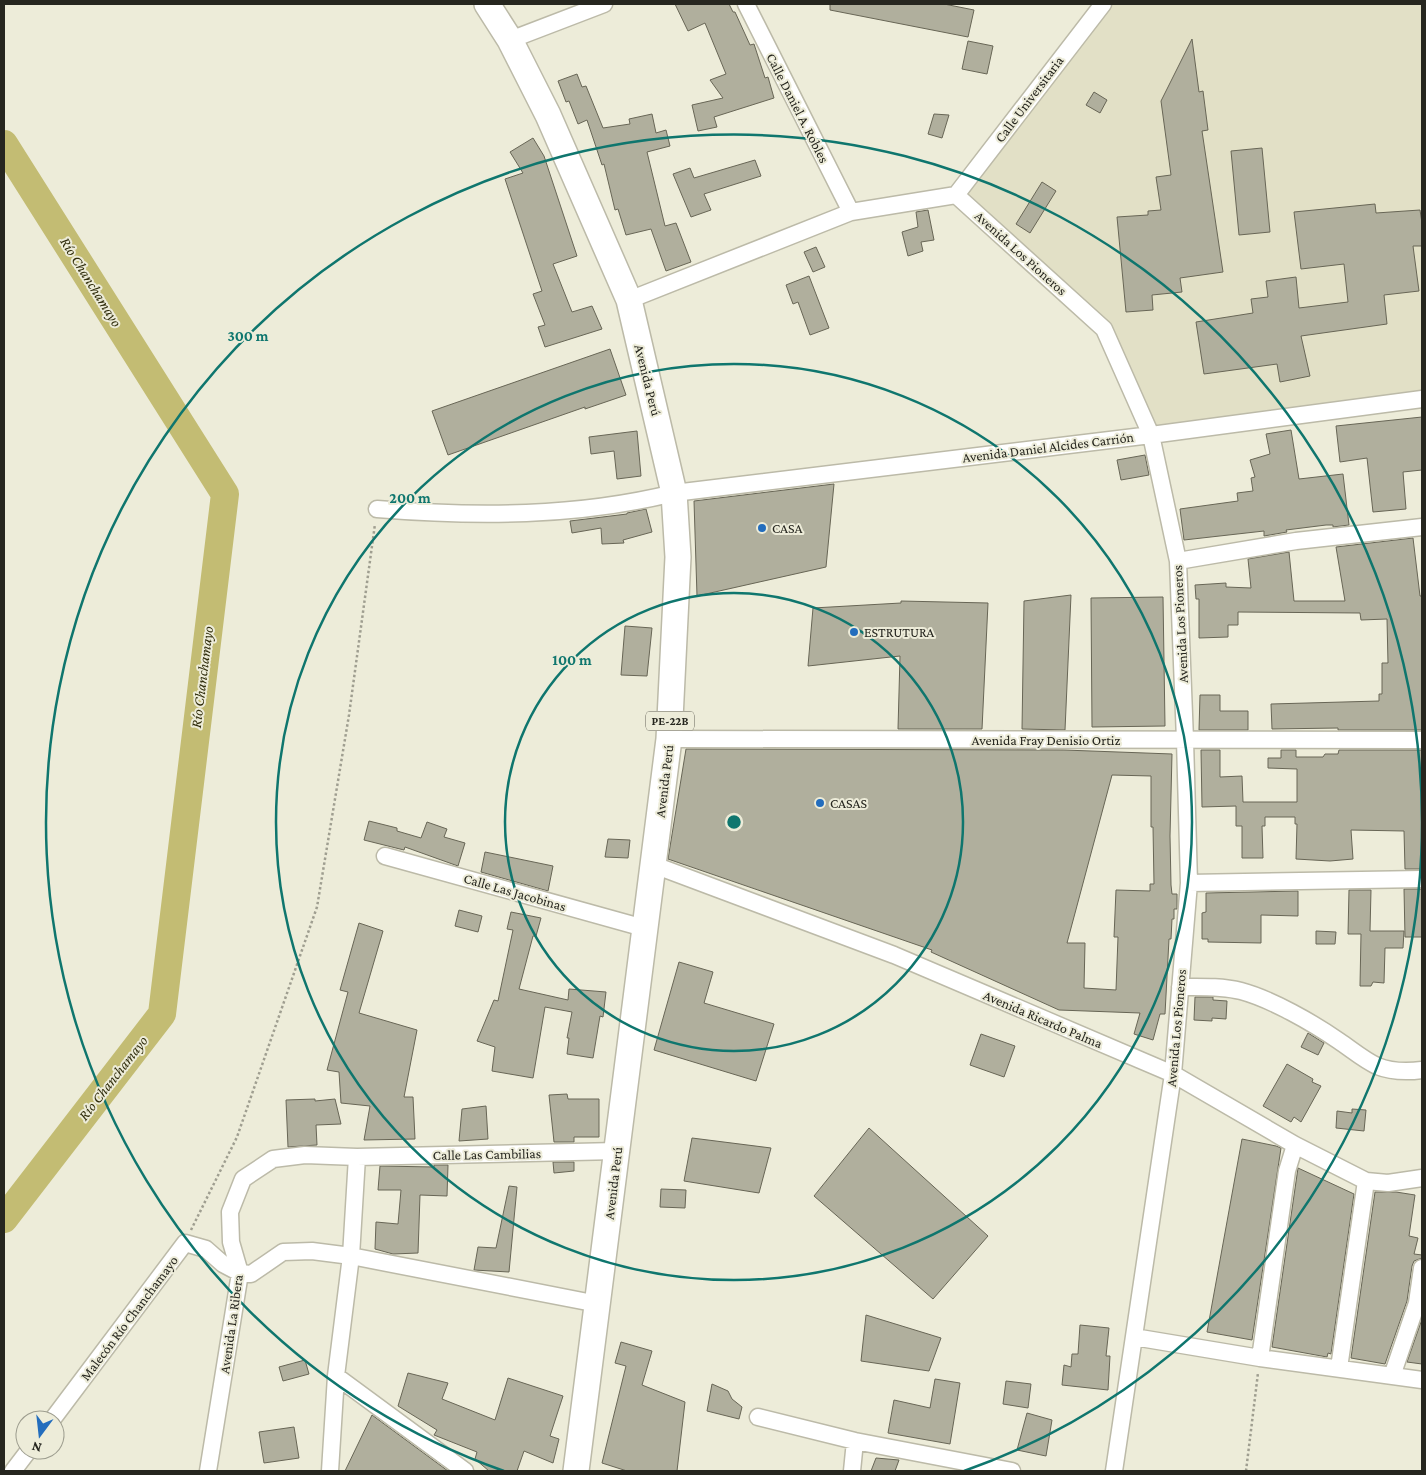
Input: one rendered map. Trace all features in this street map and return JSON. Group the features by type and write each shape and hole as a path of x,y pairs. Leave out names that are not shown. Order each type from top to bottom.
{"highway":[{"name":"Avenida Perú","path":"487,4 510,40 548,115 628,300 674,493 678,557 669,739 576,1471"}],"street":[{"path":"510,40 604,4"},
{"name":"Calle Daniel A. Robles","path":"746,4 851,212"},
{"name":"Calle Universitaria","path":"956,195 1102,4"},
{"path":"628,300 851,212 956,195"},
{"name":"Avenida Los Pioneros","path":"956,195 1104,328 1150,435 1178,561 1189,882 1173,1074 1114,1471"},
{"name":"Avenida Daniel Alcides Carrión","path":"378,509 474,514 559,512 616,506 674,493 1150,435 1422,399"},
{"path":"1178,561 1296,541 1422,527"},
{"name":"Avenida Fray Denisio Ortiz","path":"669,739 1422,740"},
{"name":"Calle Las Jacobinas","path":"385,856 644,928"},
{"name":"Avenida Ricardo Palma","path":"654,865 894,955 1173,1074 1295,1146 1366,1181 1388,1183 1422,1178"},
{"path":"1189,882 1422,879"},
{"path":"1180,987 1221,988 1241,991 1299,1016 1376,1066 1394,1071 1422,1070"},
{"path":"1260,1358 1286,1171 1295,1146"},
{"name":"Calle Las Cambilias","path":"357,1156 617,1151"},
{"name":"Avenida La Ribera","path":"208,1471 240,1274 230,1242 230,1212 243,1178 273,1159 304,1155 357,1156"},
{"path":"330,1471 336,1376 351,1256 357,1156"},
{"path":"1339,1368 1366,1181"},
{"name":"Malecón Río Chanchamayo","path":"60,1410 185,1243 206,1249 223,1264 240,1274"},
{"path":"240,1274 251,1274 283,1252 312,1252 351,1256 598,1304"},
{"path":"1392,1376 1417,1303 1422,1268"},
{"path":"1134,1337 1260,1358 1422,1380"},
{"path":"336,1376 464,1471"},
{"path":"758,1417 855,1441 1012,1471"},
{"path":"852,1471 855,1441"},
{"path":"13,1471 21,1460"}],"path":[{"path":"185,1243 237,1137 317,907 349,715 378,509"},
{"path":"1246,1471 1260,1358"}],"shaded area":[{"path":"1103,4 1422,4 1422,399 1151,435 1104,328 956,195"}],"building":[{"path":"675,4 729,4 733,12 735,12 750,45 754,44 765,78 768,77 774,98 714,117 717,127 698,131 692,105 723,98 710,80 726,74 705,23 688,31"},
{"path":"830,4 944,4 974,10 968,37 830,10"},
{"path":"1192,39 1199,92 1203,91 1208,130 1202,131 1223,272 1180,278 1182,292 1152,295 1153,310 1126,312 1117,217 1148,215 1148,211 1161,210 1156,177 1171,175 1161,101"},
{"path":"968,41 993,46 987,74 962,69"},
{"path":"577,74 582,87 586,86 603,128 630,124 629,119 652,114 656,133 666,130 670,146 647,152 665,226 676,223 691,262 666,271 651,229 626,235 618,209 615,210 604,164 602,165 587,120 578,124 569,101 566,102 558,81"},
{"path":"1094,92 1107,100 1100,113 1086,105"},
{"path":"934,114 949,115 942,138 928,134"},
{"path":"533,138 544,156 577,256 553,264 572,312 592,306 602,329 545,347 538,327 545,325 533,294 542,291 505,179 523,173 510,152"},
{"path":"1262,148 1270,232 1239,235 1231,151"},
{"path":"755,160 761,176 704,194 711,210 691,217 673,174 690,168 694,178"},
{"path":"1042,182 1056,191 1030,233 1016,224"},
{"path":"1375,204 1376,213 1420,210 1422,223 1422,246 1413,246 1419,291 1384,295 1387,324 1301,336 1310,376 1280,382 1277,364 1204,374 1196,322 1253,313 1251,299 1268,297 1266,281 1296,277 1299,308 1348,302 1344,264 1301,269 1294,212"},
{"path":"928,210 934,240 921,242 923,251 908,256 902,232 918,227 916,212"},
{"path":"816,247 825,267 813,272 804,252"},
{"path":"809,276 829,328 810,335 798,302 793,304 786,285"},
{"path":"610,349 626,395 585,409 585,407 448,455 432,411"},
{"path":"1422,417 1422,470 1403,472 1406,509 1373,512 1367,458 1340,462 1336,426"},
{"path":"1291,430 1299,479 1343,474 1349,525 1333,527 1333,525 1326,525 1286,530 1287,532 1264,536 1264,531 1184,540 1180,509 1238,501 1237,493 1253,491 1251,478 1255,477 1250,460 1270,454 1266,434"},
{"path":"637,431 641,476 617,479 614,451 591,454 589,437"},
{"path":"1145,455 1149,475 1121,480 1117,460"},
{"name":"CASA","path":"834,484 826,567 697,596 694,501"},
{"path":"646,509 652,532 623,540 624,543 602,544 601,528 572,533 570,521 627,514"},
{"path":"1413,538 1420,596 1422,596 1422,730 1272,729 1271,704 1379,701 1379,694 1382,694 1382,663 1388,663 1387,619 1361,620 1360,613 1238,612 1238,625 1228,625 1228,637 1199,638 1199,599 1196,599 1195,585 1226,583 1226,587 1251,588 1248,559 1289,552 1294,601 1345,601 1336,547"},
{"path":"1071,595 1065,730 1022,729 1024,601"},
{"path":"1163,597 1165,726 1092,727 1091,598"},
{"path":"901,601 988,603 982,729 898,729 900,656 808,666 813,608 901,603"},
{"path":"625,626 652,628 647,676 621,675"},
{"path":"1200,695 1220,695 1220,711 1248,711 1248,730 1199,730"},
{"path":"686,749 1064,750 1172,754 1171,885 1172,894 1177,894 1177,909 1174,909 1171,939 1169,939 1165,1014 1160,1014 1153,1040 1134,1034 1140,1013 1059,1010 931,952 932,950 668,859","holes":["1112,775 1151,776 1154,884 1150,884 1150,891 1116,890 1114,937 1118,937 1116,990 1084,988 1085,943 1067,943"]},
{"path":"1201,750 1220,750 1220,777 1242,776 1243,802 1297,802 1297,769 1268,768 1268,758 1281,758 1281,750 1296,750 1296,757 1323,757 1325,754 1338,754 1339,750 1422,750 1422,869 1405,869 1404,831 1351,830 1353,859 1330,861 1296,859 1297,824 1295,824 1295,817 1265,817 1265,826 1262,826 1263,858 1242,858 1242,826 1236,826 1236,806 1202,807"},
{"path":"369,821 397,828 397,831 421,838 427,822 447,829 444,837 465,843 458,866 405,847 404,850 364,840"},
{"path":"608,839 630,840 628,858 605,857"},
{"path":"485,852 553,866 548,891 481,872"},
{"path":"1404,889 1422,889 1422,937 1405,937"},
{"path":"1349,890 1371,890 1370,931 1404,931 1403,948 1385,948 1384,983 1373,982 1371,986 1360,986 1361,934 1348,934"},
{"path":"1298,891 1298,916 1261,915 1261,943 1208,942 1208,939 1202,939 1202,913 1206,912 1206,893"},
{"path":"459,910 482,916 478,932 455,926"},
{"path":"511,912 541,918 536,936 533,936 519,989 568,1000 569,989 606,992 603,1017 600,1016 593,1058 567,1054 569,1038 567,1038 572,1012 545,1007 533,1078 492,1071 495,1047 477,1041 494,1000 498,1001 513,930 507,929"},
{"path":"359,923 383,931 359,1013 417,1030 404,1097 413,1097 415,1139 364,1140 370,1106 341,1103 339,1072 327,1070 348,992 340,990"},
{"path":"1316,931 1336,932 1335,944 1316,944"},
{"path":"679,962 713,972 704,1003 774,1024 756,1081 654,1050"},
{"path":"1195,997 1213,997 1213,1000 1227,1001 1226,1019 1212,1018 1212,1021 1194,1020"},
{"path":"1308,1033 1324,1043 1318,1055 1301,1047"},
{"path":"981,1034 1015,1046 1004,1077 970,1065"},
{"path":"1287,1064 1313,1079 1312,1082 1321,1086 1301,1122 1294,1117 1291,1122 1263,1106"},
{"path":"567,1094 568,1099 599,1099 599,1137 574,1137 574,1142 554,1142 549,1095"},
{"path":"315,1099 315,1101 335,1099 341,1124 316,1125 317,1145 288,1147 286,1100"},
{"path":"486,1106 488,1139 459,1141 462,1109"},
{"path":"1352,1109 1366,1110 1364,1131 1336,1128 1337,1111 1352,1113"},
{"path":"869,1128 988,1236 933,1299 814,1196"},
{"path":"692,1138 771,1148 759,1193 684,1181"},
{"path":"1242,1139 1281,1148 1252,1340 1207,1332"},
{"path":"553,1162 574,1162 574,1171 554,1173"},
{"path":"434,1165 448,1165 447,1196 420,1195 418,1253 393,1254 375,1249 376,1222 398,1224 401,1190 378,1190 380,1166 434,1167"},
{"path":"1298,1168 1354,1194 1331,1354 1328,1353 1327,1357 1272,1347"},
{"path":"509,1186 517,1187 509,1272 474,1270 478,1247 496,1248"},
{"path":"661,1189 686,1190 685,1208 660,1207"},
{"path":"1375,1192 1396,1192 1415,1195 1409,1236 1418,1238 1414,1254 1422,1255 1422,1258 1414,1261 1412,1266 1407,1301 1385,1364 1351,1358"},
{"path":"866,1315 941,1338 929,1371 861,1361"},
{"path":"1422,1319 1422,1364 1407,1362"},
{"path":"1080,1325 1109,1328 1106,1356 1110,1356 1108,1390 1062,1385 1064,1365 1071,1367 1072,1354 1078,1354"},
{"path":"621,1342 652,1351 642,1385 685,1402 677,1471 627,1471 602,1463 626,1366 615,1363"},
{"path":"305,1360 309,1374 283,1381 279,1367"},
{"path":"408,1373 448,1383 442,1399 495,1420 508,1378 563,1396 550,1436 559,1439 553,1463 524,1451 517,1471 489,1471 475,1459 477,1452 434,1435 437,1430 398,1406"},
{"path":"935,1379 960,1383 950,1444 888,1433 894,1400 930,1408"},
{"path":"1006,1381 1031,1384 1028,1408 1003,1404"},
{"path":"712,1384 728,1391 732,1399 742,1407 739,1419 707,1411"},
{"path":"1027,1413 1052,1420 1046,1456 1017,1450"},
{"path":"372,1415 448,1471 345,1471"},
{"path":"294,1427 299,1458 264,1463 259,1432"},
{"path":"876,1458 899,1460 895,1471 871,1471"}],"waterway":[{"name":"Río Chanchamayo","path":"4,144 225,494 162,1014 4,1219"}],"place":[{"name":"CASA","path":"762,528"},
{"name":"ESTRUTURA","path":"854,632"},
{"name":"CASAS","path":"820,803"}]}
